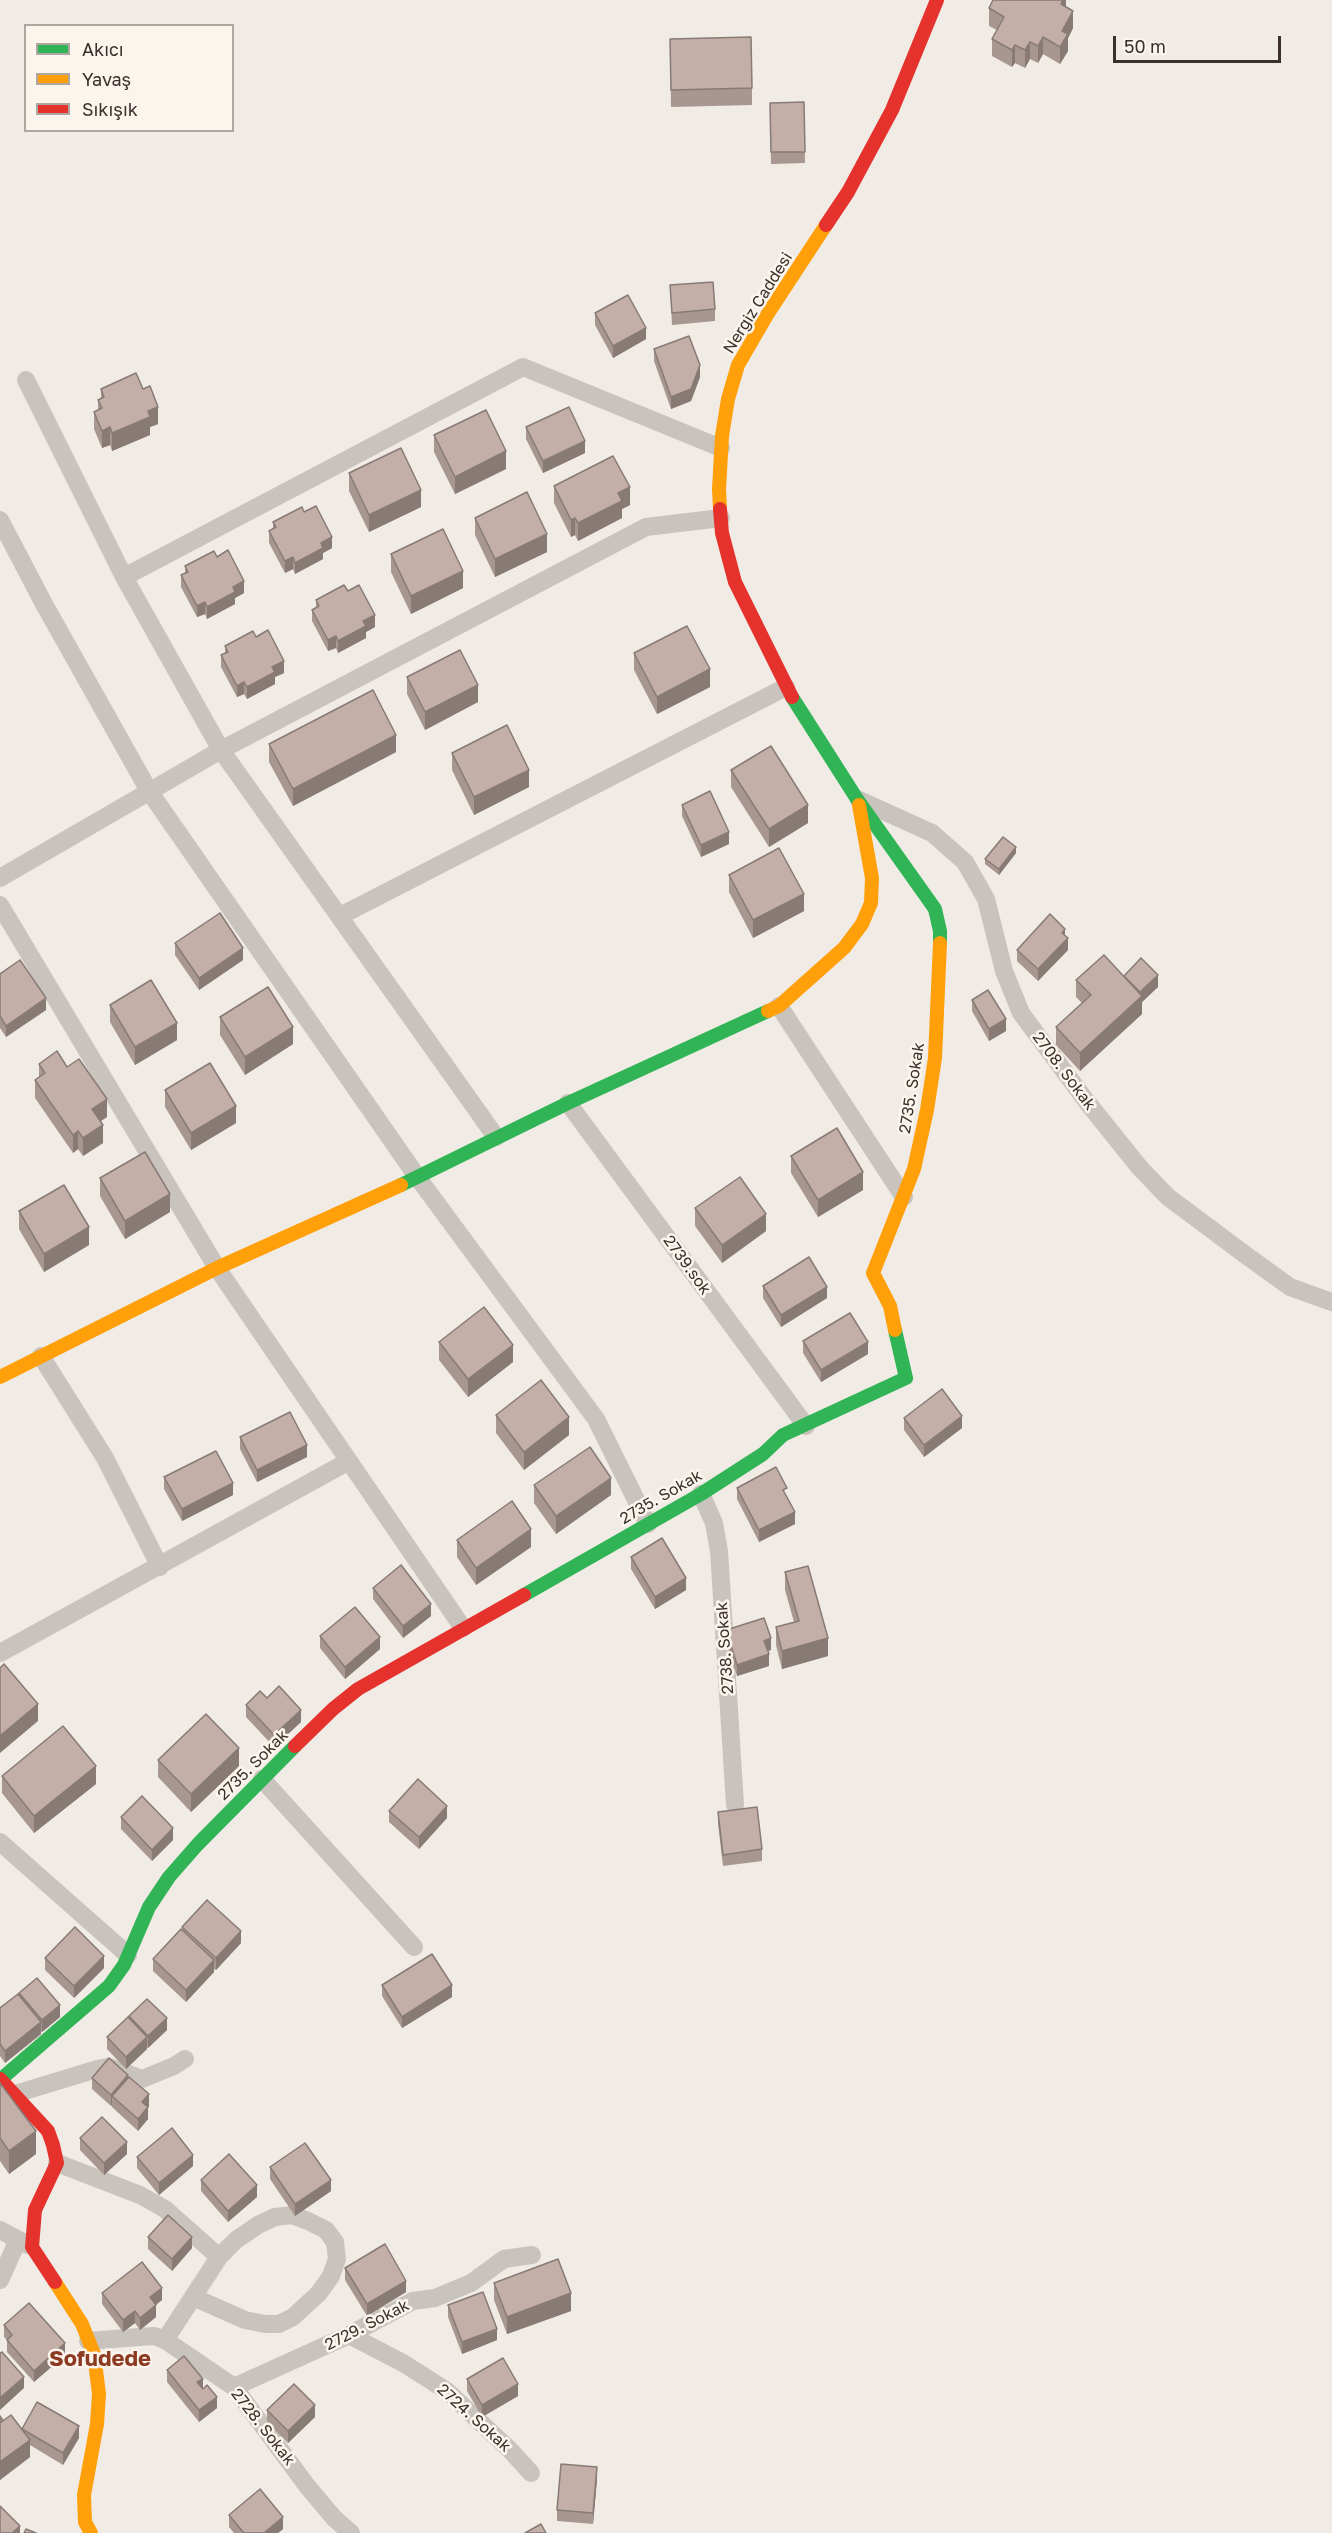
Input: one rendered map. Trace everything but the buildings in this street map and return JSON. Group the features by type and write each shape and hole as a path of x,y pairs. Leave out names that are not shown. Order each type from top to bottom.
{"street":[{"name":"Nergiz Caddesi","path":"857,799 786,687 735,582 722,533 719,489 721,447 728,399 738,364 766,315 848,192 873,148 892,110 937,0"},
{"path":"124,577 523,367 721,447"},
{"path":"26,380 124,577 221,750 496,1137"},
{"path":"0,878 221,750 646,527 721,518"},
{"path":"0,520 44,604 149,791 418,1179 596,1419 648,1524"},
{"path":"340,916 786,687"},
{"path":"0,1377 217,1268 418,1179 496,1137 779,1006 844,948 862,924 871,903 872,878 857,799"},
{"name":"2735. Sokak","path":"0,2080 109,1986 128,1955 149,1907 169,1877 262,1779 333,1709 358,1689 701,1494 763,1454 783,1435 906,1378 890,1306 873,1273 914,1169 927,1110 935,1058 940,931 935,909 924,891 857,799"},
{"name":"2708. Sokak","path":"857,799 932,833 965,862 986,899 1004,970 1021,1013 1086,1102 1140,1168 1168,1197 1247,1257 1290,1287 1332,1302"},
{"path":"0,905 217,1268 463,1628"},
{"path":"779,1006 903,1197"},
{"name":"2739.sok","path":"568,1103 806,1426"},
{"path":"41,1356 105,1458 160,1567"},
{"path":"0,1653 349,1461"},
{"name":"2738. Sokak","path":"701,1494 714,1523 719,1551 735,1805"},
{"path":"262,1779 414,1947"},
{"path":"0,1842 128,1955"},
{"path":"15,2094 97,2068 109,2067 142,2079 185,2059"},
{"path":"0,2080 48,2131 57,2163 35,2210 32,2228 25,2243 0,2280"},
{"path":"57,2163 140,2195 165,2209 219,2258"},
{"path":"165,2340 193,2297 219,2258 236,2240 258,2225 274,2217 292,2215 326,2230 335,2242 337,2259 332,2276 319,2293 293,2317 279,2324 265,2324 245,2319 193,2297"},
{"path":"0,2230 25,2243 82,2324 94,2354 99,2394 97,2424 84,2495 85,2522 91,2533"},
{"name":"2729. Sokak","path":"234,2387 349,2335 412,2301 435,2298 471,2283 504,2259 532,2255"},
{"name":"2724. Sokak","path":"349,2335 404,2364 447,2391 531,2473"},
{"name":"2728. Sokak","path":"88,2341 153,2336 165,2340 234,2387 307,2486 334,2518 351,2533"}],"traffic: fast":[{"path":"792,697 857,799 935,909 940,943"},
{"path":"401,1185 568,1103 768,1011"},
{"path":"524,1595 701,1494 763,1454 783,1435 906,1378 895,1330"},
{"path":"0,2080 109,1986 124,1965 149,1907 169,1877 198,1844 295,1746"}],"traffic: slow":[{"path":"720,509 722,436 728,399 738,365 767,315 826,225"},
{"path":"768,1011 779,1006 844,948 862,924 871,903 872,878 859,805"},
{"path":"895,1330 890,1306 873,1273 914,1169 927,1110 935,1058 940,943"},
{"path":"0,1377 217,1268 401,1185"},
{"path":"55,2282 82,2324 94,2354 99,2394 97,2424 84,2495 85,2522 91,2533"}],"traffic: jam":[{"path":"826,225 848,192 892,110 937,0"},
{"path":"720,509 722,533 735,582 792,697"},
{"path":"295,1746 333,1709 358,1689 524,1595"},
{"path":"0,2079 48,2131 53,2145 57,2163 35,2210 32,2247 55,2282"}],"district":[{"name":"Sofudede","path":"100,2359"}]}
